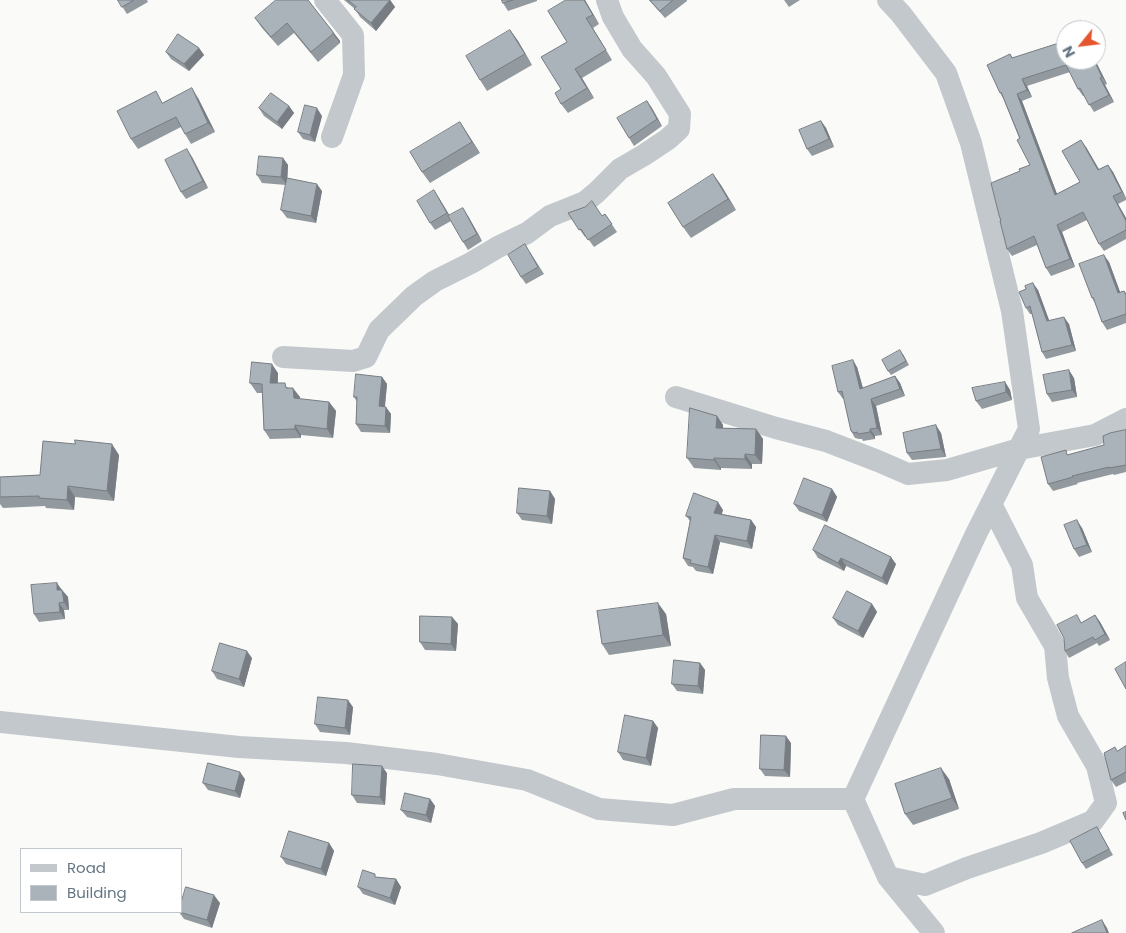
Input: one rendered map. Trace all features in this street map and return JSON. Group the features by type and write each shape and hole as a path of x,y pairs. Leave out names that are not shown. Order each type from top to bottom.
{"street":[{"path":"326,0 353,35 354,76 332,137"},
{"path":"284,357 352,362 366,357 379,330 414,296 435,281 527,233 550,216 585,202 620,169 660,144 679,129 680,114 656,76 632,49 613,17 606,0"},
{"path":"888,0 946,73 972,143 1012,311 1029,429 991,504 853,800 888,877 934,933"},
{"path":"676,397 826,442 908,474 947,470 1019,449 1095,435 1126,419"},
{"path":"888,877 925,885 1041,843 1093,821 1106,803 1097,766 1068,716 1058,678 1055,646 1027,598 1022,565 991,504"},
{"path":"0,722 239,747 346,753 437,764 528,780 599,809 673,815 734,799 853,800"}],"building":[{"path":"118,0 134,0 122,7"},
{"path":"276,0 308,0 333,34 311,52 287,23 271,37 255,18"},
{"path":"348,0 390,0 371,23 354,9 356,7"},
{"path":"502,0 513,0 503,3"},
{"path":"566,0 584,0 593,15 586,18 606,50 575,69 587,88 561,104 555,93 561,89 541,57 567,42 548,11"},
{"path":"650,0 673,0 660,11"},
{"path":"510,30 525,54 480,80 466,56"},
{"path":"178,34 199,48 184,64 166,52"},
{"path":"1056,44 1056,68 1022,79 1027,90 1017,94 1055,195 1080,182 1062,151 1081,140 1098,170 1108,165 1122,192 1113,196 1126,221 1126,230 1099,244 1083,212 1057,225 1070,259 1046,268 1034,236 1007,249 991,183 1030,165 1017,140 1020,138 1001,92 987,65 1010,54 1012,58"},
{"path":"1068,70 1099,70 1102,77 1100,78 1109,95 1089,105 1080,88 1078,89"},
{"path":"192,88 208,123 185,134 176,117 131,139 117,111 156,91 162,103"},
{"path":"271,93 289,106 277,122 259,108"},
{"path":"647,101 657,119 629,138 617,118"},
{"path":"305,105 317,108 310,135 298,132"},
{"path":"821,121 829,139 807,149 799,130"},
{"path":"460,122 472,142 422,172 410,152"},
{"path":"187,149 203,181 181,192 165,160"},
{"path":"259,156 283,158 281,177 257,175"},
{"path":"713,174 728,199 683,227 668,203"},
{"path":"287,178 317,184 311,216 281,210"},
{"path":"434,190 447,213 430,223 417,201"},
{"path":"592,201 602,216 605,214 612,224 588,240 568,213 585,207"},
{"path":"463,208 477,234 463,242 448,216"},
{"path":"525,244 538,267 521,277 508,255"},
{"path":"1104,255 1118,293 1124,291 1126,295 1126,314 1102,322 1079,264"},
{"path":"1033,283 1047,321 1064,317 1072,345 1042,352 1030,306 1026,308 1019,292 1026,289 1025,286"},
{"path":"900,350 906,361 888,371 882,360"},
{"path":"853,360 860,389 895,376 900,389 871,399 877,428 870,429 870,432 858,434 851,431 842,391 838,392 832,366"},
{"path":"252,362 272,364 270,383 285,383 286,388 293,388 294,398 329,402 327,429 295,425 295,429 264,430 262,384 250,383"},
{"path":"1069,370 1072,390 1047,394 1043,375"},
{"path":"356,374 382,377 379,406 386,407 385,426 356,424 357,397 354,397"},
{"path":"1005,382 1006,392 976,401 972,388"},
{"path":"690,408 717,416 716,428 756,429 755,455 745,454 745,459 714,458 714,460 687,458"},
{"path":"936,425 941,449 907,453 903,433"},
{"path":"1126,430 1126,465 1072,476 1048,484 1041,457 1066,450 1067,455 1104,445 1103,436"},
{"path":"75,440 112,444 107,491 68,486 67,500 39,498 39,496 0,497 0,477 40,475 43,441 75,444"},
{"path":"804,478 832,489 822,515 794,504"},
{"path":"519,488 550,491 547,516 517,513"},
{"path":"694,493 718,502 714,513 751,520 747,541 715,535 708,567 690,563 691,560 683,558 691,517 686,516"},
{"path":"1077,520 1087,545 1074,549 1064,525"},
{"path":"825,525 891,557 882,578 841,558 838,563 813,550"},
{"path":"57,583 57,590 62,590 64,602 59,603 60,612 34,614 31,585"},
{"path":"847,591 872,604 858,631 833,618"},
{"path":"658,603 663,635 602,644 597,611"},
{"path":"1077,615 1081,623 1095,615 1105,634 1095,640 1093,637 1065,651 1064,638 1057,625"},
{"path":"420,616 452,617 451,644 420,642"},
{"path":"220,643 247,651 239,679 212,671"},
{"path":"674,660 700,663 698,686 672,684"},
{"path":"1126,662 1126,689 1115,669"},
{"path":"318,697 348,700 345,728 315,724"},
{"path":"625,715 653,721 646,758 618,752"},
{"path":"761,735 786,736 784,770 760,769"},
{"path":"1126,746 1126,772 1111,780 1104,753 1115,747 1117,751"},
{"path":"208,763 240,772 235,791 203,783"},
{"path":"353,764 382,766 380,797 352,795"},
{"path":"941,768 952,798 905,814 895,784"},
{"path":"405,793 430,799 426,815 401,810"},
{"path":"1097,827 1109,849 1082,863 1070,841"},
{"path":"289,831 329,843 321,869 281,857"},
{"path":"363,870 375,874 375,877 396,879 390,898 358,887"},
{"path":"186,887 214,895 207,920 182,913 182,900"},
{"path":"1102,920 1107,933 1072,933"}]}
